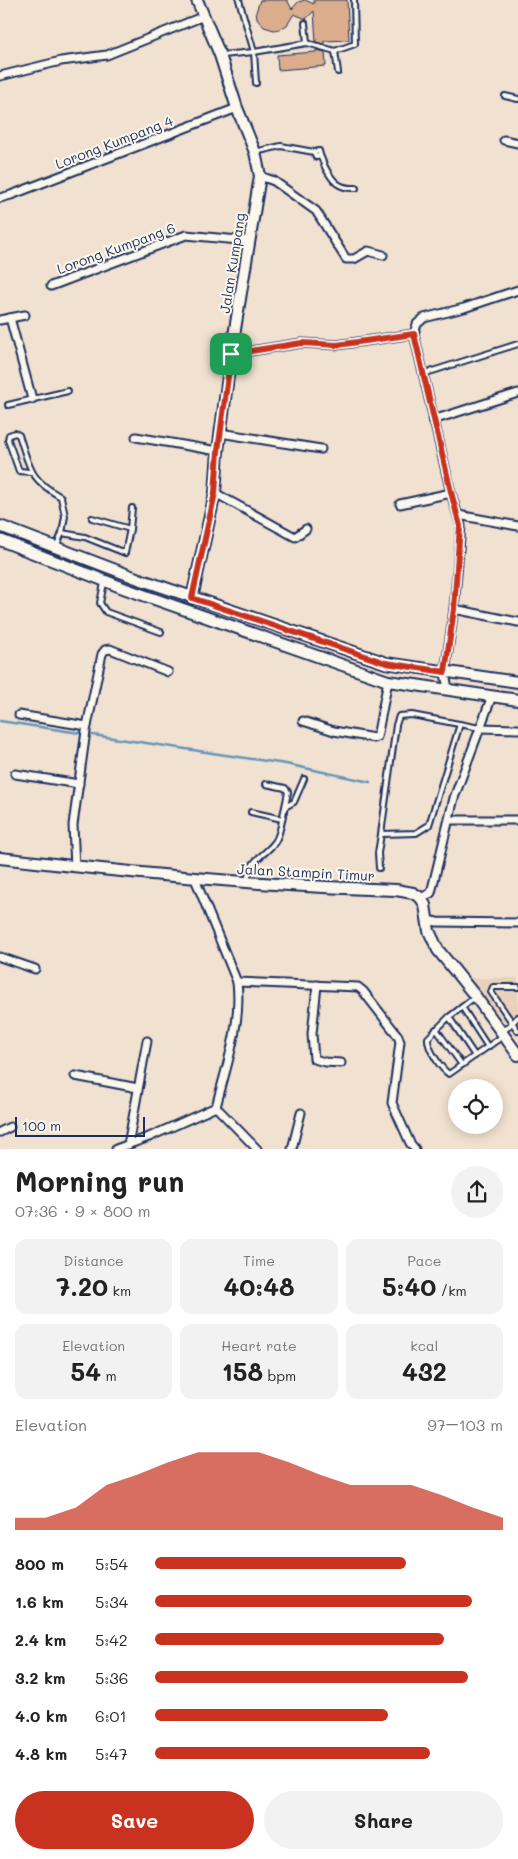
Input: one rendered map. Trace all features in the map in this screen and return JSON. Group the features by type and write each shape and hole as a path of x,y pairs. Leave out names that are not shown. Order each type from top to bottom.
{"street":[{"name":"Jalan Kumpang","path":"192,598 215,493 220,433 231,354 260,176 255,152 236,108 220,55 200,1"},
{"path":"0,76 61,61 106,55 204,16"},
{"name":"Lorong Kumpang 4","path":"0,198 236,108"},
{"path":"504,140 518,143"},
{"path":"260,176 274,181 316,211 346,259 354,259 368,251 383,255"},
{"name":"Lorong Kumpang 6","path":"51,286 186,235 249,242"},
{"path":"448,689 445,672 461,538 458,515 433,420 414,334 416,324 424,318 464,308 518,290"},
{"path":"0,320 25,315"},
{"path":"10,318 32,399"},
{"path":"231,354 302,343 337,345 414,334"},
{"path":"433,420 518,393"},
{"path":"220,433 321,449"},
{"path":"136,437 218,451"},
{"path":"400,504 451,492"},
{"path":"215,493 295,537 306,529"},
{"path":"458,515 518,526"},
{"path":"0,526 192,598 386,663 518,682"},
{"path":"0,540 105,580 388,681 518,700"},
{"path":"454,609 518,622"},
{"path":"75,867 73,825 87,729 102,654 105,650 110,649 168,672"},
{"path":"303,721 334,731 374,738 378,736 388,681"},
{"path":"492,696 454,798 431,893 421,898 425,905 429,931 438,950 476,996 518,1055"},
{"path":"19,715 87,729"},
{"path":"480,728 518,729"},
{"path":"15,774 79,784"},
{"path":"450,820 518,820"},
{"name":"Jalan Stampin Timur","path":"0,858 195,879 396,890 413,893 421,898"},
{"path":"195,879 237,982 239,998 234,1040 216,1107"},
{"path":"427,920 437,922 518,924"},
{"path":"0,957 35,969"},
{"path":"237,982 358,987 398,1036 400,1042 392,1103 410,1143 415,1149"},
{"path":"317,985 312,1034 314,1058 325,1062 341,1063"},
{"path":"128,1145 147,1042"},
{"path":"75,1076 138,1088"},
{"path":"116,1149 216,1107"},
{"path":"216,1107 257,1149"},
{"path":"292,1149 301,1113"},
{"path":"0,1132 10,1127"}],"lane":[{"path":"239,0 254,52 256,83"},
{"path":"220,55 306,44 336,51 355,44 354,0"},
{"path":"305,23 306,44"},
{"path":"336,51 338,72"},
{"path":"505,96 518,99"},
{"path":"255,152 281,146 314,152 316,157 320,156 330,178 337,185 346,189 356,188"},
{"path":"422,374 518,344"},
{"path":"8,405 68,391"},
{"path":"30,472 19,472 8,440 9,435 19,434 30,472 46,489 61,497 65,516 57,548"},
{"path":"62,533 85,537 125,553 132,508"},
{"path":"92,518 130,529"},
{"path":"105,580 100,603 106,612 161,632"},
{"path":"379,868 378,853 396,725 399,716 412,715 480,728"},
{"path":"381,834 416,833 428,825 460,724"},
{"path":"285,807 294,802 304,779"},
{"path":"247,883 248,873 255,860 275,841 288,792 285,788 266,784"},
{"path":"251,812 282,819"},
{"path":"518,986 493,987 491,992 518,1031"},
{"path":"476,996 449,1017 428,1038 427,1042 445,1071 450,1074 488,1047 518,1017"},
{"path":"462,1007 488,1047"},
{"path":"449,1017 475,1056"},
{"path":"436,1029 462,1065"}],"shaded area":[{"path":"468,978 518,978 518,1039 508,1026"}],"building":[{"path":"260,0 287,0 292,9 298,2 305,0 314,4 314,0 347,0 349,40 324,41 324,44 316,42 314,11 306,19 294,14 287,25 280,29 274,30 264,27 257,18 256,12"},
{"path":"316,50 325,52 326,66 278,70 277,55 316,52"}],"waterway":[{"path":"0,721 286,764 370,782"}],"route":[{"path":"414,334 422,374 460,526 461,538 454,609 445,672 386,663 192,598 215,493 218,451 231,354 302,343 337,345 414,334"}]}
